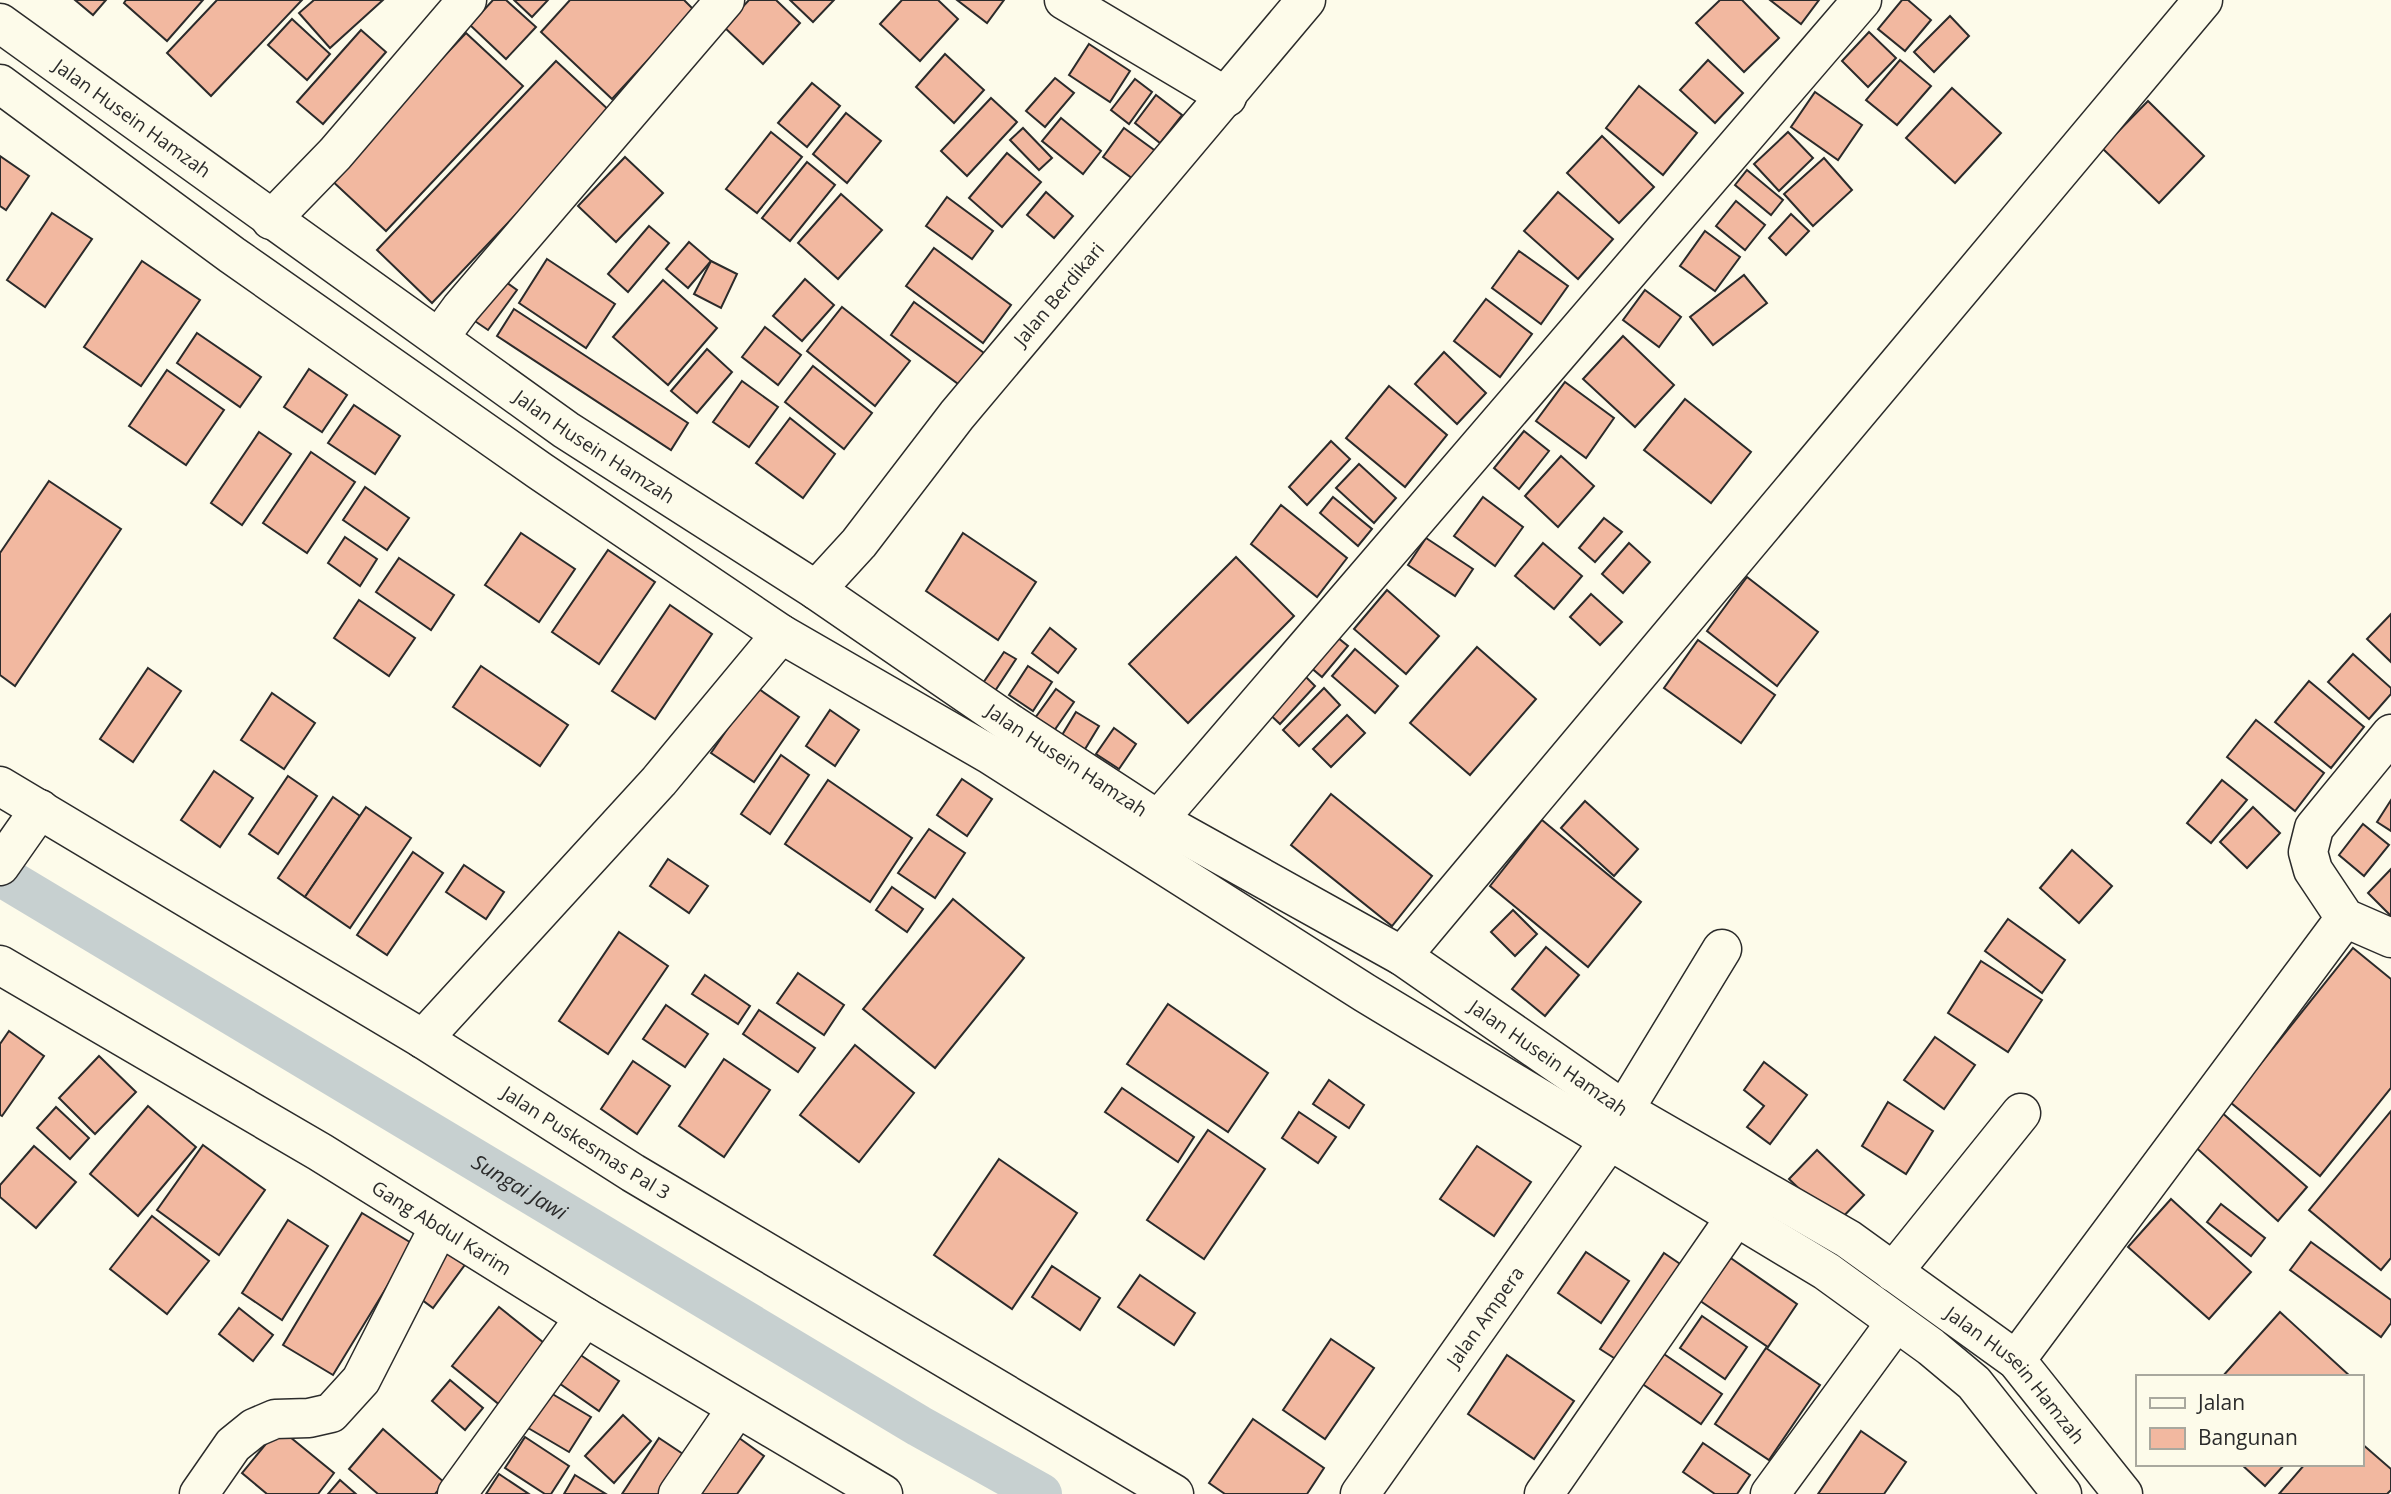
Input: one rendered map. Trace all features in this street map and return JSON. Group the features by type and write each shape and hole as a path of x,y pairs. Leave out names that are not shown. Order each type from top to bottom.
{"street":[{"path":"271,220 335,154 467,0"},
{"path":"439,338 461,308 725,0"},
{"path":"1064,0 1227,97"},
{"name":"Jalan Berdikari","path":"816,590 859,543 957,415 1306,0"},
{"path":"1158,820 1862,0"},
{"path":"1402,956 2203,0"},
{"name":"Jalan Husein Hamzah","path":"0,23 566,430 816,590 1011,724 1158,820 1402,956 1735,1217 1826,1271 1974,1382 2062,1494"},
{"name":"Jalan Husein Hamzah","path":"0,84 232,255 540,471 781,634 989,754 1365,993 1617,1125 1848,1238 2017,1360 2123,1494"},
{"path":"540,471 566,430"},
{"path":"423,1039 659,781 781,634"},
{"path":"989,754 1011,724"},
{"path":"2391,734 2314,828 2308,852 2313,870 2344,918 2391,938"},
{"name":"Jalan Puskesmas Pal 3","path":"0,786 423,1039 633,1173 1174,1494"},
{"path":"7,855 40,809"},
{"path":"2017,1360 2344,918"},
{"name":"Jalan Ampera","path":"1360,1494 1617,1125 1721,949"},
{"name":"Gang Abdul Karim","path":"0,965 320,1152 584,1317 883,1494"},
{"path":"1893,1272 2021,1113"},
{"path":"1544,1494 1735,1217"},
{"path":"199,1494 233,1445 254,1428 275,1419 309,1418 331,1413 361,1380 439,1227"},
{"path":"457,1494 584,1317"},
{"path":"1770,1494 1896,1322"},
{"path":"678,1494 737,1408"}],"building":[{"path":"75,0 106,0 93,15"},
{"path":"126,0 203,0 167,41 124,3"},
{"path":"217,0 302,0 211,96 167,53"},
{"path":"314,0 383,0 330,48 299,13"},
{"path":"493,0 506,0 536,27 506,59 470,25"},
{"path":"514,0 548,0 532,17"},
{"path":"570,0 684,0 694,10 612,99 541,32"},
{"path":"749,0 776,0 800,23 763,64 724,27"},
{"path":"790,0 834,0 813,22"},
{"path":"902,0 938,0 958,19 920,61 880,24"},
{"path":"957,0 1004,0 987,23"},
{"path":"1720,0 1742,0 1779,38 1744,72 1696,23"},
{"path":"1770,0 1819,0 1801,24"},
{"path":"1902,0 1908,0 1931,20 1905,51 1878,29"},
{"path":"1950,16 1969,36 1934,72 1914,52"},
{"path":"292,19 330,54 307,80 268,45"},
{"path":"361,30 386,52 323,124 297,102"},
{"path":"1869,32 1896,58 1868,87 1842,61"},
{"path":"466,33 523,86 386,231 329,178"},
{"path":"1089,44 1130,71 1110,102 1069,75"},
{"path":"945,54 984,90 954,123 916,87"},
{"path":"1708,60 1743,93 1715,123 1680,90"},
{"path":"1900,60 1931,86 1897,125 1866,100"},
{"path":"556,61 612,113 432,303 377,250"},
{"path":"1055,78 1074,93 1045,127 1026,111"},
{"path":"1135,79 1152,92 1129,124 1111,110"},
{"path":"812,83 840,106 807,147 778,123"},
{"path":"1639,86 1697,133 1663,175 1606,128"},
{"path":"1952,88 2001,133 1955,183 1906,138"},
{"path":"1815,92 1862,125 1838,160 1791,127"},
{"path":"1156,95 1182,115 1160,143 1135,123"},
{"path":"991,98 1017,122 967,176 941,151"},
{"path":"2148,101 2204,156 2159,203 2102,148"},
{"path":"846,113 881,141 847,183 813,154"},
{"path":"1061,118 1101,151 1083,174 1042,141"},
{"path":"1023,128 1052,158 1039,170 1010,140"},
{"path":"1124,128 1161,155 1140,184 1103,157"},
{"path":"771,132 802,157 757,213 726,189"},
{"path":"1788,132 1813,158 1779,191 1754,164"},
{"path":"1602,136 1654,187 1619,223 1567,173"},
{"path":"1007,153 1041,182 1002,227 969,198"},
{"path":"0,156 29,176 6,210 0,206"},
{"path":"625,157 663,193 616,242 578,206"},
{"path":"1824,158 1852,190 1813,226 1784,194"},
{"path":"807,162 835,185 790,241 762,218"},
{"path":"1747,170 1783,200 1771,215 1735,185"},
{"path":"1046,192 1073,216 1054,238 1027,215"},
{"path":"1558,192 1613,239 1578,279 1524,231"},
{"path":"841,194 882,230 838,279 798,243"},
{"path":"947,197 993,231 972,259 926,226"},
{"path":"1736,201 1765,225 1745,250 1716,226"},
{"path":"52,213 92,239 45,307 7,280"},
{"path":"1791,214 1809,231 1786,255 1769,238"},
{"path":"649,226 669,243 628,292 608,274"},
{"path":"1705,231 1740,257 1715,291 1680,266"},
{"path":"689,242 711,261 688,288 666,269"},
{"path":"934,248 1011,305 983,343 906,286"},
{"path":"1519,251 1568,286 1541,324 1492,288"},
{"path":"547,259 615,304 586,348 519,303"},
{"path":"142,261 200,300 141,386 84,347"},
{"path":"711,261 737,274 721,308 694,294"},
{"path":"495,274 517,290 488,330 466,315"},
{"path":"1744,275 1767,303 1713,345 1690,317"},
{"path":"805,279 834,305 802,341 773,316"},
{"path":"663,280 717,328 668,385 613,337"},
{"path":"1645,290 1681,317 1659,347 1623,320"},
{"path":"1486,299 1532,334 1500,377 1454,341"},
{"path":"914,302 984,353 961,386 891,335"},
{"path":"842,307 910,361 875,406 807,351"},
{"path":"514,309 688,423 671,450 497,336"},
{"path":"765,327 801,355 778,385 742,357"},
{"path":"197,333 261,377 240,407 177,363"},
{"path":"1623,336 1674,385 1635,427 1583,379"},
{"path":"707,349 732,372 697,413 671,391"},
{"path":"1444,352 1486,393 1457,424 1415,384"},
{"path":"813,366 872,413 844,449 785,402"},
{"path":"309,369 347,395 322,432 284,407"},
{"path":"167,370 224,410 186,465 129,426"},
{"path":"742,381 778,407 749,447 713,422"},
{"path":"1565,382 1614,418 1586,458 1536,421"},
{"path":"1389,386 1447,435 1405,487 1346,438"},
{"path":"1685,399 1751,452 1711,503 1644,450"},
{"path":"354,405 400,436 375,474 328,443"},
{"path":"790,418 835,454 803,498 756,463"},
{"path":"1524,431 1549,451 1519,489 1494,468"},
{"path":"259,432 291,454 242,525 211,503"},
{"path":"1331,441 1350,459 1307,505 1289,487"},
{"path":"311,452 355,482 307,553 263,523"},
{"path":"1561,456 1594,486 1558,527 1525,496"},
{"path":"1359,464 1396,498 1374,523 1336,488"},
{"path":"49,481 121,529 15,686 0,675 0,553"},
{"path":"365,487 409,518 387,550 343,520"},
{"path":"1333,497 1372,529 1358,546 1320,513"},
{"path":"1483,497 1523,527 1495,566 1454,536"},
{"path":"1281,505 1347,558 1317,597 1251,544"},
{"path":"1604,518 1622,532 1595,562 1579,548"},
{"path":"521,533 575,569 539,622 485,585"},
{"path":"963,533 1036,582 998,640 926,591"},
{"path":"345,537 377,559 360,586 328,563"},
{"path":"1426,538 1473,569 1455,596 1408,565"},
{"path":"1543,543 1582,576 1554,609 1515,576"},
{"path":"1629,543 1650,562 1623,593 1602,574"},
{"path":"608,550 655,582 599,664 552,632"},
{"path":"1236,557 1294,616 1188,723 1129,664"},
{"path":"399,558 454,595 431,630 376,592"},
{"path":"1747,577 1818,632 1777,686 1707,631"},
{"path":"1387,590 1439,636 1406,674 1354,629"},
{"path":"1591,594 1622,622 1600,645 1570,617"},
{"path":"359,600 415,638 389,676 334,638"},
{"path":"670,605 712,634 655,719 612,691"},
{"path":"2391,614 2391,662 2367,639"},
{"path":"1050,628 1076,649 1058,673 1032,653"},
{"path":"1327,629 1348,646 1322,677 1302,660"},
{"path":"1698,640 1775,695 1741,743 1664,688"},
{"path":"1477,647 1536,699 1470,775 1410,723"},
{"path":"1355,649 1398,686 1375,713 1332,676"},
{"path":"1004,652 1016,659 991,697 979,689"},
{"path":"2353,654 2391,688 2391,694 2369,719 2328,682"},
{"path":"481,666 568,725 540,766 453,707"},
{"path":"1028,666 1052,682 1033,711 1009,695"},
{"path":"148,668 181,691 133,762 100,739"},
{"path":"1297,668 1315,686 1280,724 1261,706"},
{"path":"2309,681 2364,727 2331,768 2275,722"},
{"path":"756,687 799,717 754,782 711,753"},
{"path":"1324,688 1340,705 1299,746 1283,730"},
{"path":"1056,689 1074,702 1049,738 1030,725"},
{"path":"272,693 315,723 284,769 241,740"},
{"path":"830,710 859,730 835,766 806,746"},
{"path":"1076,712 1099,726 1079,759 1056,745"},
{"path":"1347,715 1365,733 1331,767 1313,749"},
{"path":"2256,720 2324,773 2295,811 2227,757"},
{"path":"1114,728 1136,744 1119,769 1096,754"},
{"path":"781,755 809,775 770,834 741,814"},
{"path":"214,771 253,798 220,847 181,820"},
{"path":"288,776 317,796 278,854 249,834"},
{"path":"962,779 992,799 967,836 937,815"},
{"path":"828,780 912,838 870,902 785,844"},
{"path":"2222,780 2247,800 2211,843 2187,823"},
{"path":"1331,794 1432,876 1392,926 1291,845"},
{"path":"333,797 360,816 305,897 278,878"},
{"path":"2391,800 2391,831 2377,822"},
{"path":"1585,801 1638,849 1614,876 1561,828"},
{"path":"366,807 411,838 350,928 305,897"},
{"path":"2253,807 2280,833 2247,868 2220,842"},
{"path":"1542,820 1641,902 1588,967 1490,886"},
{"path":"2363,824 2389,845 2364,876 2339,855"},
{"path":"929,829 965,853 935,898 898,873"},
{"path":"2072,850 2112,886 2079,923 2040,888"},
{"path":"413,852 443,873 387,955 357,935"},
{"path":"668,859 708,886 689,913 650,886"},
{"path":"464,865 504,892 486,919 446,892"},
{"path":"2391,869 2391,916 2368,893"},
{"path":"892,887 923,909 907,932 876,910"},
{"path":"953,899 1024,958 935,1068 863,1009"},
{"path":"1513,910 1537,934 1515,956 1491,932"},
{"path":"2008,919 2065,960 2042,993 1985,951"},
{"path":"619,932 668,966 608,1054 559,1021"},
{"path":"1546,947 1579,975 1545,1016 1512,989"},
{"path":"2353,948 2391,979 2391,1088 2320,1176 2230,1102"},
{"path":"1981,961 2042,1000 2008,1052 1948,1013"},
{"path":"798,973 844,1005 824,1035 777,1003"},
{"path":"705,975 750,1006 738,1024 692,994"},
{"path":"1168,1004 1268,1073 1228,1132 1127,1064"},
{"path":"666,1005 708,1034 685,1067 643,1039"},
{"path":"759,1010 815,1048 798,1072 743,1034"},
{"path":"9,1031 44,1056 2,1116 0,1044"},
{"path":"1935,1037 1975,1065 1944,1109 1904,1080"},
{"path":"855,1045 914,1093 859,1162 800,1115"},
{"path":"99,1056 136,1092 95,1134 59,1098"},
{"path":"724,1059 770,1090 724,1157 679,1126"},
{"path":"633,1061 670,1086 637,1134 601,1109"},
{"path":"1764,1062 1807,1095 1770,1144 1747,1127 1764,1106 1744,1090"},
{"path":"1329,1080 1364,1105 1349,1128 1313,1104"},
{"path":"1122,1088 1194,1137 1178,1162 1105,1112"},
{"path":"1888,1102 1933,1131 1906,1174 1862,1146"},
{"path":"148,1106 196,1147 138,1216 90,1174"},
{"path":"56,1107 89,1138 70,1159 37,1128"},
{"path":"2220,1111 2307,1187 2278,1221 2192,1144"},
{"path":"2391,1111 2391,1258 2381,1270 2309,1210"},
{"path":"1299,1112 1336,1137 1318,1163 1282,1138"},
{"path":"1208,1130 1265,1169 1204,1259 1147,1220"},
{"path":"203,1145 265,1190 219,1255 157,1210"},
{"path":"34,1146 76,1182 36,1228 0,1197 0,1185"},
{"path":"1477,1146 1531,1182 1494,1236 1440,1199"},
{"path":"1817,1150 1864,1195 1836,1224 1789,1179"},
{"path":"999,1159 1077,1213 1012,1309 934,1255"},
{"path":"2171,1199 2251,1272 2209,1319 2128,1247"},
{"path":"2221,1204 2265,1238 2251,1256 2207,1222"},
{"path":"362,1213 413,1244 333,1375 283,1345"},
{"path":"152,1216 209,1261 167,1314 110,1269"},
{"path":"288,1220 328,1246 282,1320 242,1293"},
{"path":"2311,1242 2391,1300 2391,1323 2381,1337 2290,1270"},
{"path":"444,1245 467,1262 433,1308 410,1291"},
{"path":"1586,1252 1629,1281 1601,1323 1558,1293"},
{"path":"1722,1252 1797,1304 1768,1347 1693,1296"},
{"path":"1664,1253 1692,1272 1628,1367 1600,1349"},
{"path":"1052,1266 1100,1298 1080,1330 1032,1297"},
{"path":"1140,1275 1195,1313 1174,1345 1118,1307"},
{"path":"499,1307 549,1347 501,1406 452,1366"},
{"path":"239,1308 273,1335 253,1361 219,1334"},
{"path":"2280,1312 2349,1375 2224,1375"},
{"path":"1702,1316 1747,1347 1725,1379 1680,1348"},
{"path":"1331,1339 1374,1368 1325,1439 1283,1410"},
{"path":"1766,1348 1820,1385 1769,1460 1715,1424"},
{"path":"576,1352 619,1381 599,1411 556,1381"},
{"path":"1661,1352 1722,1394 1701,1424 1641,1383"},
{"path":"1507,1355 1574,1401 1534,1459 1468,1414"},
{"path":"450,1380 483,1408 465,1430 432,1401"},
{"path":"544,1389 591,1417 569,1452 523,1425"},
{"path":"623,1415 651,1441 614,1483 585,1456"},
{"path":"1253,1419 1324,1468 1307,1494 1225,1494 1209,1483"},
{"path":"279,1428 334,1473 318,1494 267,1494 242,1473"},
{"path":"383,1429 445,1483 435,1494 378,1494 349,1469"},
{"path":"1861,1431 1906,1462 1884,1494 1818,1494"},
{"path":"735,1435 764,1456 737,1494 694,1494"},
{"path":"525,1437 569,1466 551,1494 545,1494 505,1468"},
{"path":"659,1438 686,1456 661,1494 622,1494"},
{"path":"1703,1443 1750,1475 1737,1494 1715,1494 1683,1472"},
{"path":"2363,1445 2391,1469 2391,1490 2387,1494 2279,1494 2303,1466 2363,1466"},
{"path":"2243,1466 2283,1466 2265,1486"},
{"path":"499,1474 529,1494 486,1494"},
{"path":"575,1475 606,1494 564,1494"},
{"path":"340,1480 356,1494 328,1494"}],"waterway":[{"name":"Sungai Jawi","path":"0,875 919,1426 1041,1494"}]}
